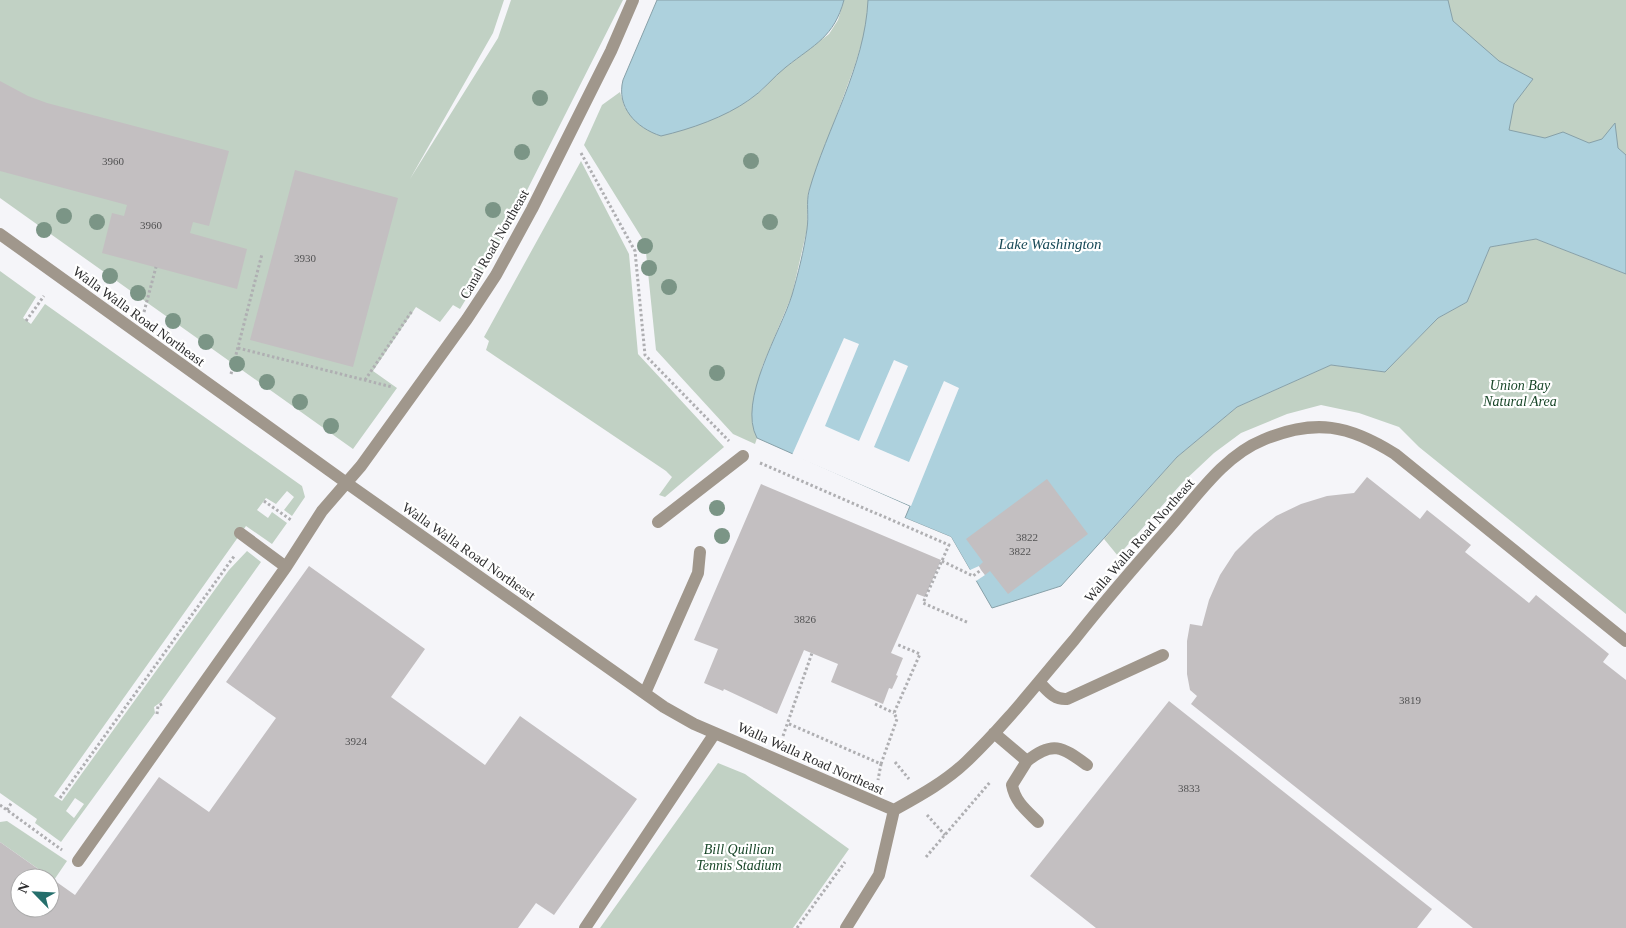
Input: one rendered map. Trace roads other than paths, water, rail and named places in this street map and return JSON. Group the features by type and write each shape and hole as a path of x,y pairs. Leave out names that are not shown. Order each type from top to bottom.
{"lane":[{"name":"Canal Road Northeast","path":"78,861 286,567 322,511 348,484 496,275 567,139 634,0"},
{"name":"Walla Walla Road Northeast","path":"0,234 348,484 664,707 716,733 894,810 936,786 966,762 1039,682 1116,588 1226,464 1262,440 1299,429 1320,427 1342,428 1370,439 1395,454 1626,641"},
{"path":"658,522 743,456"},
{"path":"240,533 286,567"},
{"path":"645,693 698,573 700,552"},
{"path":"1039,682 1054,697 1059,700 1067,700 1163,656"},
{"path":"994,732 1027,761"},
{"path":"585,928 716,733"},
{"path":"1038,822 1021,805 1014,794 1012,785 1027,761 1038,752 1050,747 1069,752 1087,765"},
{"path":"846,928 879,875 894,810"}],"water":[{"path":"657,0 844,0 835,23 822,39 781,71 754,96 719,117 661,136 636,122 625,107 622,99 623,80"},
{"name":"Lake Washington","path":"868,0 1448,0 1453,21 1499,61 1533,79 1514,104 1509,130 1545,138 1563,132 1589,143 1602,139 1615,123 1618,148 1626,155 1626,274 1536,239 1490,247 1467,302 1438,318 1385,372 1331,365 1237,407 1177,457 1061,586 992,608 951,537 905,518 910,506 757,438 752,423 752,405 756,386 787,310 799,270 807,229 809,191 853,73 865,25"}],"park label":[{"name":"Union Bay Natural Area","path":"1520,394"},
{"name":"Bill Quillian Tennis Stadium","path":"739,858"}]}
